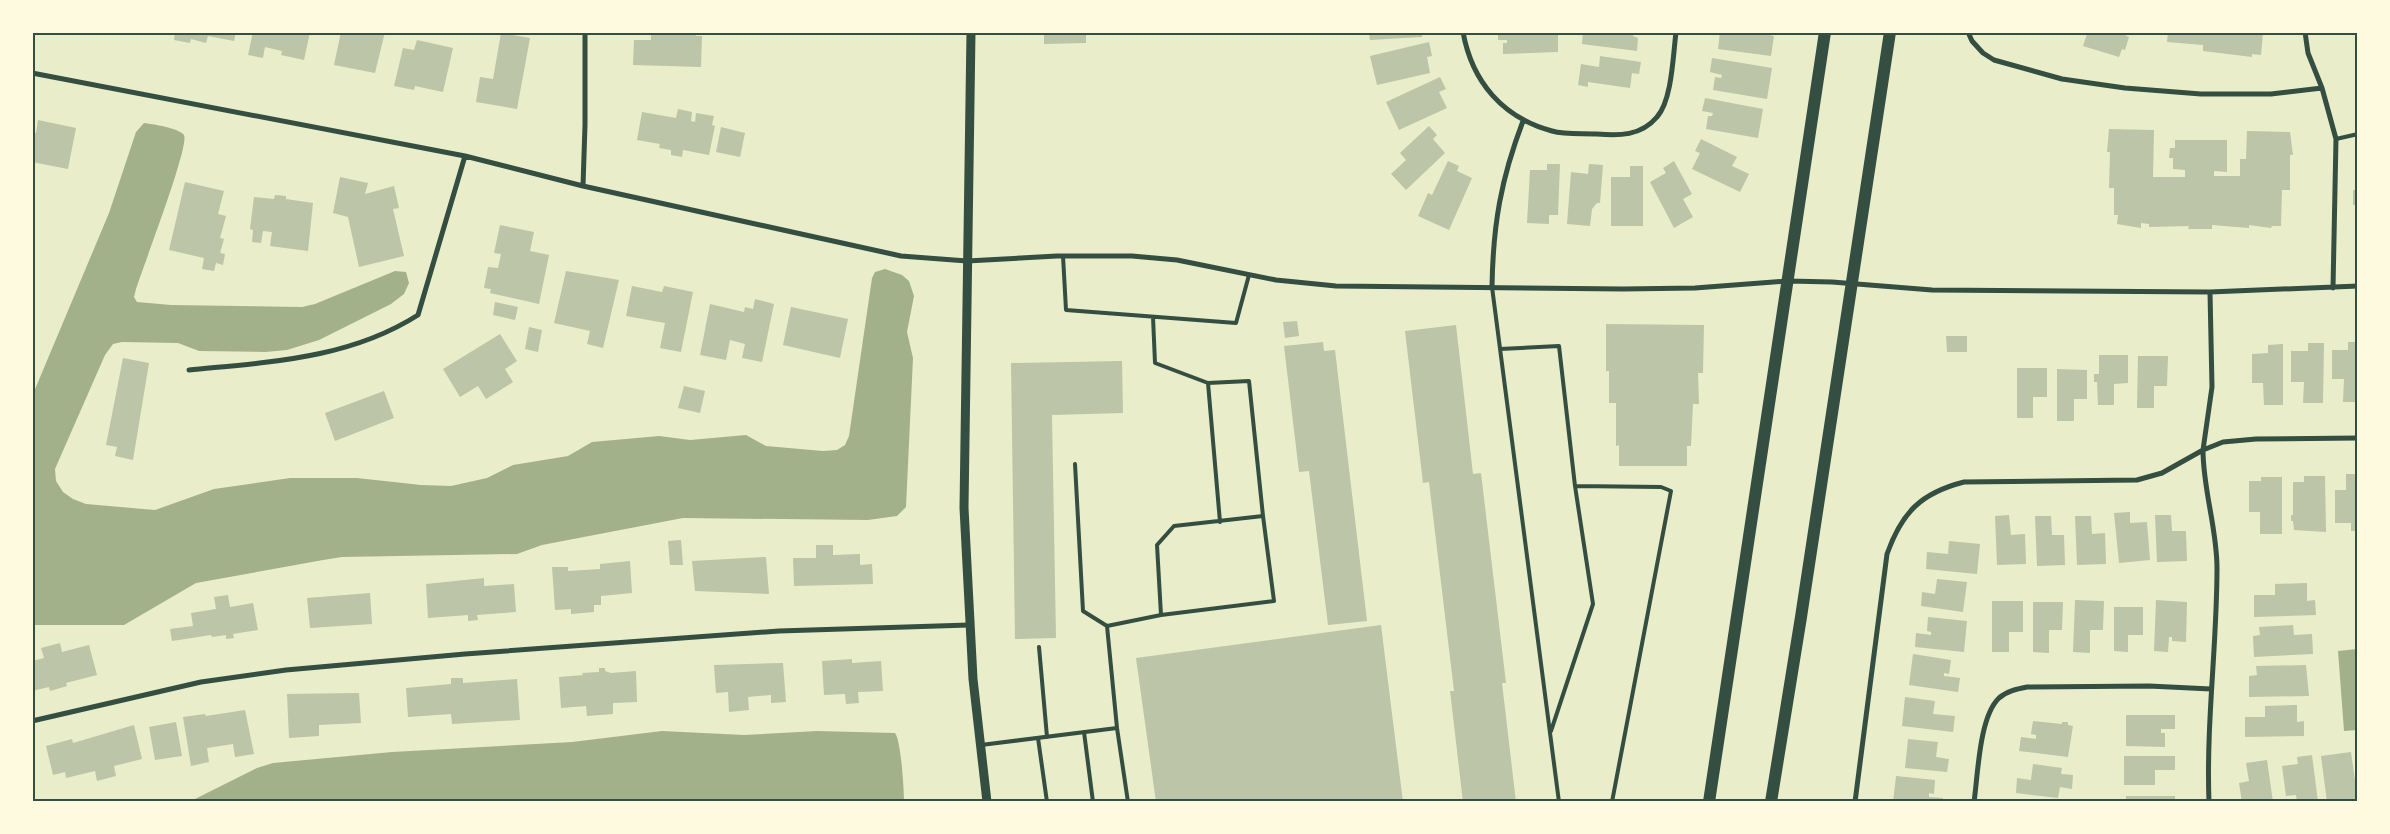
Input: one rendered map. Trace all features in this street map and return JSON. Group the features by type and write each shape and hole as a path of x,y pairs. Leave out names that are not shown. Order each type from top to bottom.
{"main road":[{"path":"1709,802 1825,32"},
{"path":"1771,802 1853,284 1890,32"}],"street":[{"path":"583,186 586,125 585,32"},
{"path":"971,32 966,260 964,508 969,625 987,802"},
{"path":"1463,32 1467,52 1477,75 1491,95 1505,109 1523,120 1554,132 1618,136 1634,133 1648,126 1658,116 1666,102 1676,32"},
{"path":"1968,32 1972,41 1983,53 1994,60 2062,79 2125,88 2201,94 2272,94 2322,88"},
{"path":"2305,32 2308,54 2322,88 2336,139 2333,288"},
{"path":"32,74 465,156 583,186 902,256 966,260 1064,256 1132,256 1177,260 1276,280 1336,286 1695,288 1788,281 1932,290 2210,292 2358,286"},
{"path":"1492,287 1493,245 1498,200 1509,157 1523,120"},
{"path":"189,370 283,361 360,344 394,330 418,315 465,156"},
{"path":"2209,802 2210,689 2216,626 2217,565 2203,450 2212,387 2210,292"},
{"path":"1855,802 1888,554 1894,534 1906,515 1925,497 1944,487 1964,482 2137,480 2162,473 2203,450 2223,442 2256,439 2358,438"},
{"path":"32,721 201,682 286,670 465,654 770,632 969,625"},
{"path":"1974,802 1985,724 1990,709 1999,698 2012,690 2027,687 2074,686 2210,689"}],"lane":[{"path":"2336,139 2358,134"},
{"path":"1064,256 1066,310 1236,323 1249,274"},
{"path":"1492,287 1560,802"},
{"path":"1075,464 1083,611 1107,626 1161,615 1274,600 1249,381 1208,383 1155,363 1153,317"},
{"path":"1500,349 1559,346 1575,486 1593,604 1550,733"},
{"path":"1208,383 1220,522"},
{"path":"1575,486 1661,487 1671,490 1612,802"},
{"path":"1161,615 1157,545 1174,526 1263,516"},
{"path":"1107,626 1117,728 1128,802"},
{"path":"1039,648 1047,737"},
{"path":"981,745 1117,728"},
{"path":"1084,732 1093,802"},
{"path":"1038,738 1047,802"}],"shaded area":[{"path":"144,123 177,130 184,135 184,144 173,183 136,289 134,297 137,302 171,305 302,307 315,304 395,271 406,272 409,283 404,294 391,304 319,340 287,350 265,352 199,351 178,343 122,342 113,344 105,355 55,469 56,481 63,492 73,499 86,504 155,510 214,489 290,478 357,478 421,485 451,486 487,478 513,465 568,456 592,442 659,436 690,440 746,435 766,446 823,451 837,450 845,445 849,436 872,278 875,272 885,269 902,275 909,281 914,296 907,332 913,358 906,507 897,516 868,520 683,518 542,545 517,554 342,557 196,583 124,625 33,625 33,394 109,213 136,132"},
{"path":"2357,649 2357,730 2344,731 2338,651"},
{"path":"662,731 744,735 817,731 895,733 903,776 904,801 191,801 257,768 273,763 392,752 572,742"}],"building":[{"path":"175,32 236,32 234,41 208,36 206,43 191,39 190,43 174,40"},
{"path":"253,32 310,32 304,60 281,55 282,51 265,47 263,58 248,55"},
{"path":"341,32 385,32 375,73 334,65"},
{"path":"651,32 696,32 696,36 702,36 701,67 633,65 634,40 651,40"},
{"path":"1044,32 1086,32 1086,43 1044,44"},
{"path":"1369,32 1422,32 1422,37 1370,40"},
{"path":"1498,32 1558,32 1558,52 1503,54 1503,43 1507,43 1507,40 1498,40"},
{"path":"1583,32 1633,32 1633,36 1638,38 1637,51 1582,44"},
{"path":"1720,32 1754,32 1774,36 1771,56 1718,49"},
{"path":"2083,32 2127,32 2126,36 2129,37 2125,50 2122,49 2119,57 2083,46 2087,34"},
{"path":"2168,32 2263,32 2261,55 2252,54 2252,57 2203,51 2203,45 2167,42"},
{"path":"501,33 530,38 517,109 476,102 480,77 493,79"},
{"path":"417,40 453,48 443,92 415,86 414,90 394,86 403,48 414,50"},
{"path":"1429,42 1432,56 1427,57 1430,73 1377,85 1370,56"},
{"path":"1600,56 1641,62 1639,74 1632,73 1630,88 1588,82 1588,87 1578,85 1581,64 1599,67"},
{"path":"1712,58 1772,68 1767,99 1713,90 1715,77 1721,78 1722,75 1710,72"},
{"path":"1440,77 1446,89 1439,92 1447,108 1399,130 1386,102"},
{"path":"1705,98 1763,109 1758,138 1706,129 1708,116 1712,116 1713,113 1702,111"},
{"path":"678,109 692,112 691,121 695,122 696,113 714,116 712,125 715,126 709,155 683,150 682,157 671,155 671,150 659,148 660,144 637,140 642,112 676,118"},
{"path":"38,120 76,128 68,169 32,162 32,132 36,133"},
{"path":"1429,126 1437,135 1433,139 1445,153 1406,190 1391,174 1406,160 1400,153"},
{"path":"721,127 745,133 740,157 716,152"},
{"path":"2109,129 2154,130 2153,177 2185,177 2185,170 2173,169 2173,158 2169,158 2170,148 2175,148 2175,140 2227,140 2227,172 2214,171 2214,176 2240,176 2240,159 2246,159 2247,131 2290,132 2293,155 2290,155 2290,190 2282,190 2281,226 2272,226 2271,228 2249,225 2249,228 2212,225 2212,229 2188,229 2189,226 2149,227 2149,224 2141,223 2141,228 2117,224 2118,215 2114,215 2114,188 2109,188 2110,152 2107,152"},
{"path":"1701,139 1737,157 1732,166 1749,174 1740,192 1692,169 1700,153 1695,151"},
{"path":"1448,161 1459,166 1457,171 1472,178 1449,230 1418,216 1428,193 1432,195"},
{"path":"1674,161 1692,194 1683,199 1693,217 1674,228 1650,182 1666,173 1663,168"},
{"path":"1547,164 1560,164 1558,215 1549,215 1549,224 1527,223 1530,170 1547,170"},
{"path":"1589,164 1603,165 1600,203 1597,203 1592,209 1590,226 1567,224 1571,172 1588,174"},
{"path":"1630,166 1643,166 1643,226 1611,226 1611,177 1630,177"},
{"path":"340,177 368,183 365,194 394,186 399,208 393,209 404,256 359,267 348,217 333,213"},
{"path":"185,182 224,191 218,214 226,216 220,238 224,239 220,253 225,254 223,265 216,263 214,271 202,269 204,258 169,250"},
{"path":"2353,190 2358,190 2358,205 2353,205"},
{"path":"275,195 286,196 286,199 313,203 308,251 270,246 272,232 263,231 261,243 252,242 253,230 250,229 254,197 274,199"},
{"path":"500,225 534,232 530,251 549,255 539,304 490,293 491,289 484,288 488,267 498,268 501,254 494,253"},
{"path":"566,271 619,280 603,348 587,344 590,331 554,323"},
{"path":"632,286 662,292 664,286 693,292 681,352 660,348 665,323 626,316"},
{"path":"755,299 774,304 762,362 742,358 745,344 730,340 726,360 700,355 710,304 744,312 745,307 753,309"},
{"path":"495,302 518,307 515,320 493,315"},
{"path":"791,307 848,319 840,358 783,345"},
{"path":"1297,321 1299,336 1285,338 1283,322"},
{"path":"1606,324 1704,325 1703,373 1698,373 1699,404 1693,404 1691,446 1687,446 1687,466 1619,466 1619,445 1616,446 1616,403 1609,403 1609,371 1606,371"},
{"path":"1456,325 1473,474 1481,473 1506,683 1502,683 1516,802 1463,802 1450,691 1454,691 1429,482 1423,483 1405,331"},
{"path":"529,327 542,330 538,352 525,349"},
{"path":"500,334 517,361 505,369 513,382 486,399 478,386 460,397 443,369"},
{"path":"1946,336 1967,336 1967,352 1947,352"},
{"path":"1323,342 1324,351 1335,350 1367,621 1328,625 1309,471 1299,472 1284,346"},
{"path":"2348,342 2358,342 2358,402 2343,402 2344,379 2332,379 2332,350 2348,350"},
{"path":"2308,343 2324,343 2323,403 2303,403 2304,382 2291,382 2291,351 2308,351"},
{"path":"2283,344 2283,405 2264,405 2263,383 2252,383 2252,354 2268,353 2268,345"},
{"path":"2099,355 2128,355 2128,383 2114,384 2114,405 2098,405 2097,382 2094,382 2094,374 2099,374"},
{"path":"2138,356 2168,356 2167,386 2154,386 2154,408 2137,408"},
{"path":"123,358 149,363 133,460 115,456 117,447 106,445"},
{"path":"1122,361 1123,413 1052,415 1056,638 1015,639 1011,363"},
{"path":"2017,368 2047,368 2047,397 2033,397 2033,418 2017,418"},
{"path":"2057,369 2087,370 2087,399 2074,399 2074,421 2057,421"},
{"path":"684,386 705,391 700,413 678,408"},
{"path":"384,391 394,418 335,441 325,413"},
{"path":"2346,474 2358,474 2358,531 2351,531 2351,523 2335,523 2335,490 2346,490"},
{"path":"2304,476 2325,476 2326,532 2294,530 2293,521 2291,521 2291,515 2293,515 2293,482 2304,482"},
{"path":"2261,477 2282,477 2282,534 2260,534 2260,512 2249,512 2249,481 2261,481"},
{"path":"2130,512 2130,523 2147,522 2150,560 2119,563 2114,513"},
{"path":"2009,515 2011,535 2025,534 2026,564 1997,565 1995,516"},
{"path":"2155,515 2171,515 2172,531 2186,531 2187,561 2157,562"},
{"path":"2035,516 2051,516 2052,535 2064,535 2065,565 2037,566"},
{"path":"2075,516 2091,516 2092,534 2105,533 2106,564 2077,565"},
{"path":"681,540 683,565 670,565 668,541"},
{"path":"1949,541 1980,544 1977,574 1926,569 1927,552 1948,554"},
{"path":"816,545 833,545 833,555 860,554 860,565 872,564 873,584 794,586 793,558 816,558"},
{"path":"766,557 769,594 695,591 692,561"},
{"path":"630,561 632,593 601,596 601,605 594,605 594,612 571,614 571,609 555,610 552,567 568,567 568,571 600,569 600,564"},
{"path":"484,578 484,586 514,584 516,612 477,615 478,620 468,621 468,615 428,618 426,584"},
{"path":"1937,579 1967,582 1963,612 1921,606 1922,592 1935,594"},
{"path":"2307,583 2307,601 2315,600 2316,615 2254,617 2254,595 2275,595 2275,584"},
{"path":"370,593 372,624 310,628 307,598"},
{"path":"228,595 230,607 253,603 258,630 233,634 234,638 226,639 226,635 212,637 211,635 172,641 170,629 193,626 191,613 216,609 214,597"},
{"path":"2075,600 2104,601 2103,630 2090,630 2090,653 2073,652"},
{"path":"2156,600 2187,602 2186,642 2172,641 2172,637 2169,637 2168,652 2154,651"},
{"path":"1992,601 2023,601 2023,632 2009,632 2009,652 1992,652"},
{"path":"2033,602 2063,602 2062,630 2049,630 2049,653 2033,652"},
{"path":"2114,607 2143,607 2143,635 2128,635 2128,652 2114,651"},
{"path":"1928,617 1967,621 1964,652 1915,647 1916,633 1931,635 1931,632 1927,631"},
{"path":"1381,625 1403,802 1156,802 1136,658"},
{"path":"2293,625 2294,635 2312,634 2313,654 2254,657 2253,636 2260,635 2259,627"},
{"path":"60,643 62,652 89,645 97,675 66,683 67,686 50,691 49,687 32,691 32,661 44,658 41,648"},
{"path":"1913,654 1951,660 1949,674 1944,673 1944,676 1960,678 1958,692 1909,685"},
{"path":"852,659 852,663 881,661 883,691 858,692 859,703 846,704 845,694 824,695 822,661"},
{"path":"783,663 786,702 771,703 771,695 748,697 749,710 729,712 728,692 716,693 714,665"},
{"path":"2306,665 2309,696 2249,697 2249,676 2257,675 2256,666"},
{"path":"599,668 605,668 605,671 611,673 636,671 637,702 613,703 613,714 587,716 586,706 561,708 559,677 599,672"},
{"path":"451,678 463,678 463,683 517,679 520,720 452,724 451,714 408,717 406,688 451,684"},
{"path":"359,693 361,723 319,725 319,736 289,738 287,694"},
{"path":"1905,697 1935,701 1933,714 1955,716 1953,732 1902,726"},
{"path":"2297,705 2297,722 2304,721 2304,736 2245,737 2245,717 2265,717 2265,706"},
{"path":"245,710 254,754 235,757 233,744 207,748 209,762 191,766 183,717 205,714 206,716"},
{"path":"2126,715 2175,715 2175,729 2161,729 2161,733 2165,733 2165,747 2126,746"},
{"path":"2033,721 2062,724 2062,722 2068,722 2068,725 2073,726 2068,757 2019,751 2021,737 2036,739 2036,735 2031,734"},
{"path":"176,722 182,756 155,760 149,727"},
{"path":"134,725 142,759 114,766 116,776 97,781 95,771 66,778 65,772 53,775 46,746 72,739 73,743"},
{"path":"1908,739 1938,742 1936,757 1949,759 1947,772 1905,768"},
{"path":"2351,752 2358,802 2327,802 2321,756"},
{"path":"2312,755 2318,802 2297,802 2296,795 2286,796 2282,766 2298,764 2297,757"},
{"path":"2124,756 2175,756 2175,770 2155,770 2155,785 2124,785"},
{"path":"2267,760 2273,802 2242,802 2239,783 2249,781 2246,763"},
{"path":"2033,764 2062,768 2061,774 2073,775 2072,789 2060,787 2058,798 2016,793 2017,778 2031,780"},
{"path":"1896,776 1935,780 1934,794 1929,793 1929,797 1943,798 1943,802 1893,802"},
{"path":"2126,796 2175,796 2175,802 2126,802"}]}
